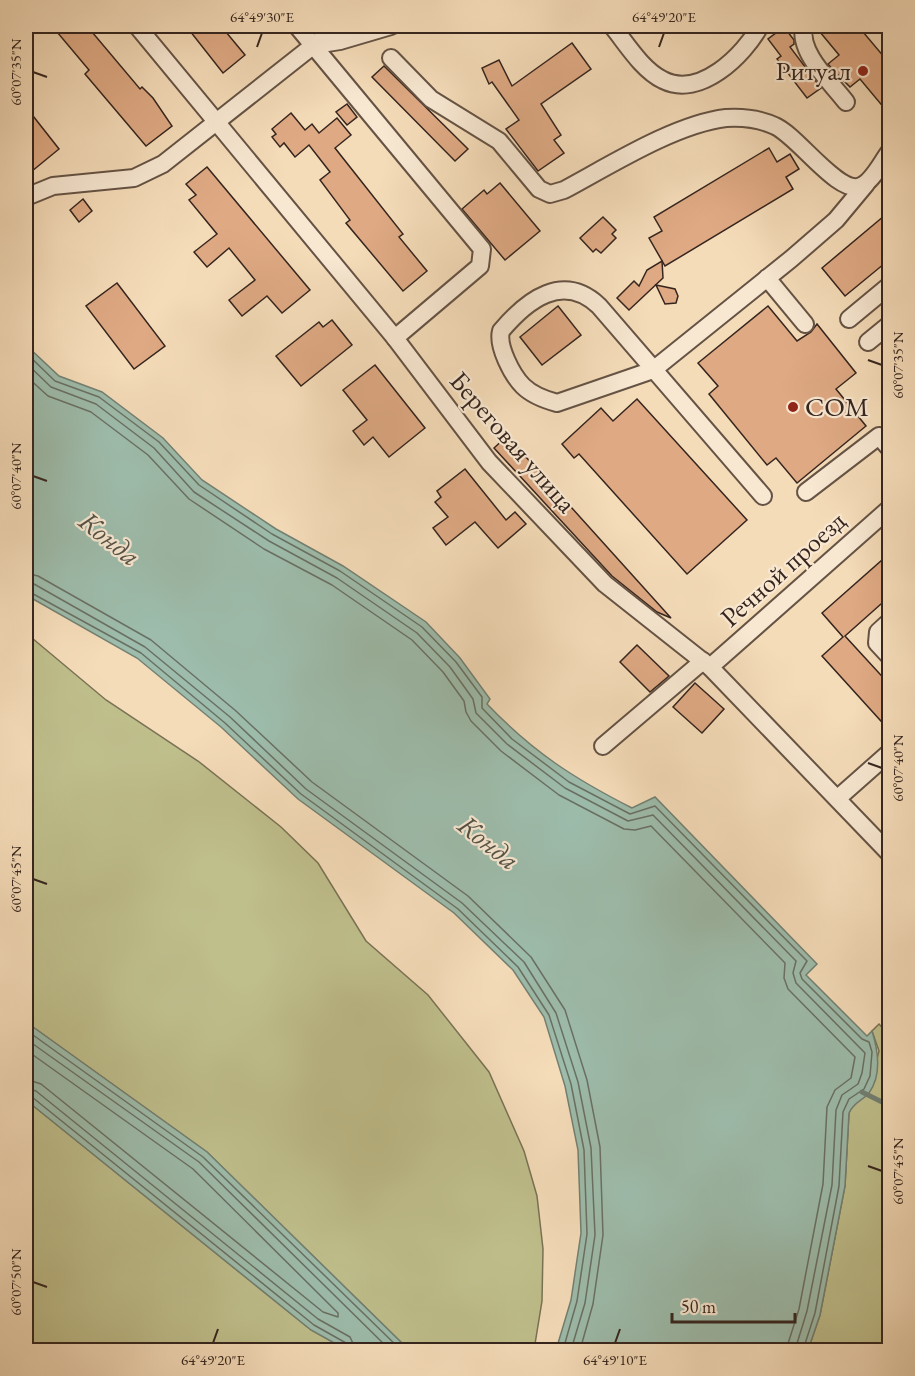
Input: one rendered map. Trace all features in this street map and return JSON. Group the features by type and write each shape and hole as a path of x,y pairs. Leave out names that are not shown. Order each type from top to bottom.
{"street":[{"name":"Береговая улица","path":"138,26 395,338 468,438 520,495 624,601 706,664 890,854"},
{"path":"297,26 483,249 480,266 395,338"},
{"path":"26,197 53,186 134,178 147,174 338,26"},
{"path":"314,45 340,41 392,26"},
{"path":"612,26 650,71 663,80 678,85 691,83 717,72 746,47 760,26"},
{"path":"804,26 804,41 808,52 846,102"},
{"path":"391,58 431,99 490,133 539,189 550,194 564,190 660,140 705,123 727,118 753,119 776,126 796,139 839,182 852,188 866,184"},
{"path":"763,496 653,370 599,306 592,299 569,290 543,294 507,323 499,338 518,380 525,388 546,400 557,403 653,370 836,220 886,164"},
{"path":"767,278 805,324"},
{"path":"849,319 890,285"},
{"path":"868,342 890,324"},
{"path":"806,492 879,436 890,449"},
{"name":"Речной проезд","path":"603,746 706,664 890,508"},
{"path":"890,621 878,632 877,643 890,657"},
{"path":"838,798 890,752"}],"path":[{"path":"882,1008 890,1001"}],"green space":[{"path":"26,633 106,700 198,761 281,827 318,863 366,941 428,995 489,1072 524,1151 537,1196 543,1249 542,1301 534,1350 409,1350 207,1152 26,1022"},
{"path":"879,1024 890,1036 889,1350 808,1350 820,1315 845,1186 849,1113 853,1103 868,1093 879,1051 872,1031"},
{"path":"26,1100 311,1330 347,1350 26,1350"}],"water":[{"name":"Конда","path":"26,345 59,376 102,392 163,438 202,480 276,529 343,566 426,622 460,658 490,699 487,704 521,736 555,763 632,808 655,797 817,964 806,975 867,1036 872,1031 877,1054 876,1078 869,1093 853,1106 849,1113 845,1186 820,1315 808,1350 556,1350 571,1300 581,1233 578,1150 565,1086 544,1017 513,970 454,913 298,799 221,727 137,658 26,595"},
{"path":"26,1022 207,1152 409,1350 347,1350 311,1330 26,1100"}],"building":[{"path":"52,26 87,26 140,89 142,87 153,98 172,126 146,146 85,74 89,70"},
{"path":"186,26 221,26 245,55 223,73"},
{"name":"Ритуал","path":"815,26 858,26 890,64 890,115 860,79 850,87 833,70 828,64 839,55"},
{"path":"784,27 794,40 794,44 790,47 821,88 807,98 777,59 781,56 768,39"},
{"path":"572,43 591,69 541,104 561,135 554,140 564,153 538,171 506,129 519,120 492,82 489,84 482,68 499,60 512,86"},
{"path":"384,66 468,149 455,161 372,77"},
{"path":"347,104 357,117 347,125 336,112"},
{"path":"26,107 59,149 26,176"},
{"path":"291,113 305,130 312,124 319,133 337,118 351,135 335,148 403,234 399,237 427,271 403,291 346,223 350,220 320,180 330,172 309,145 295,157 284,143 280,147 272,137 276,134 272,129"},
{"path":"769,148 777,162 790,154 799,169 786,177 793,189 665,266 649,238 662,231 654,217"},
{"path":"207,167 310,290 282,313 267,296 242,316 229,300 255,280 229,248 207,267 194,252 217,234 189,200 196,195 186,184"},
{"path":"500,183 540,231 505,260 462,209 484,190 487,194"},
{"path":"83,199 92,211 79,222 70,210"},
{"path":"884,216 890,223 890,259 845,296 822,268"},
{"path":"603,217 616,230 612,234 616,238 601,253 596,249 593,252 580,238"},
{"path":"662,261 663,278 629,310 617,298 634,281 639,286 647,270"},
{"path":"117,283 165,346 134,369 86,306"},
{"path":"656,285 675,289 678,296 676,303 665,304"},
{"path":"558,306 581,335 542,365 520,337"},
{"name":"СОМ","path":"768,306 797,341 811,332 817,324 856,373 836,389 866,426 797,483 776,458 767,465 709,394 718,386 698,363"},
{"path":"332,320 352,345 301,386 276,356 319,322 323,327"},
{"path":"375,365 425,428 389,457 373,437 364,445 353,431 367,420 343,390"},
{"path":"637,399 747,520 687,574 579,454 574,458 562,444 601,408 613,421"},
{"path":"507,436 671,618 657,612 612,576 494,448"},
{"path":"465,469 506,520 515,512 526,524 498,548 475,522 446,545 433,528 448,517 435,502 441,497 437,491"},
{"path":"890,553 890,596 845,636 890,685 890,731 822,656 843,637 822,613"},
{"path":"637,645 669,676 650,692 620,662"},
{"path":"695,683 724,709 702,733 673,707"}],"waterway":[{"path":"862,1092 890,1106"}],"place":[{"name":"Ритуал","path":"863,71"},
{"name":"СОМ","path":"793,407"}]}
